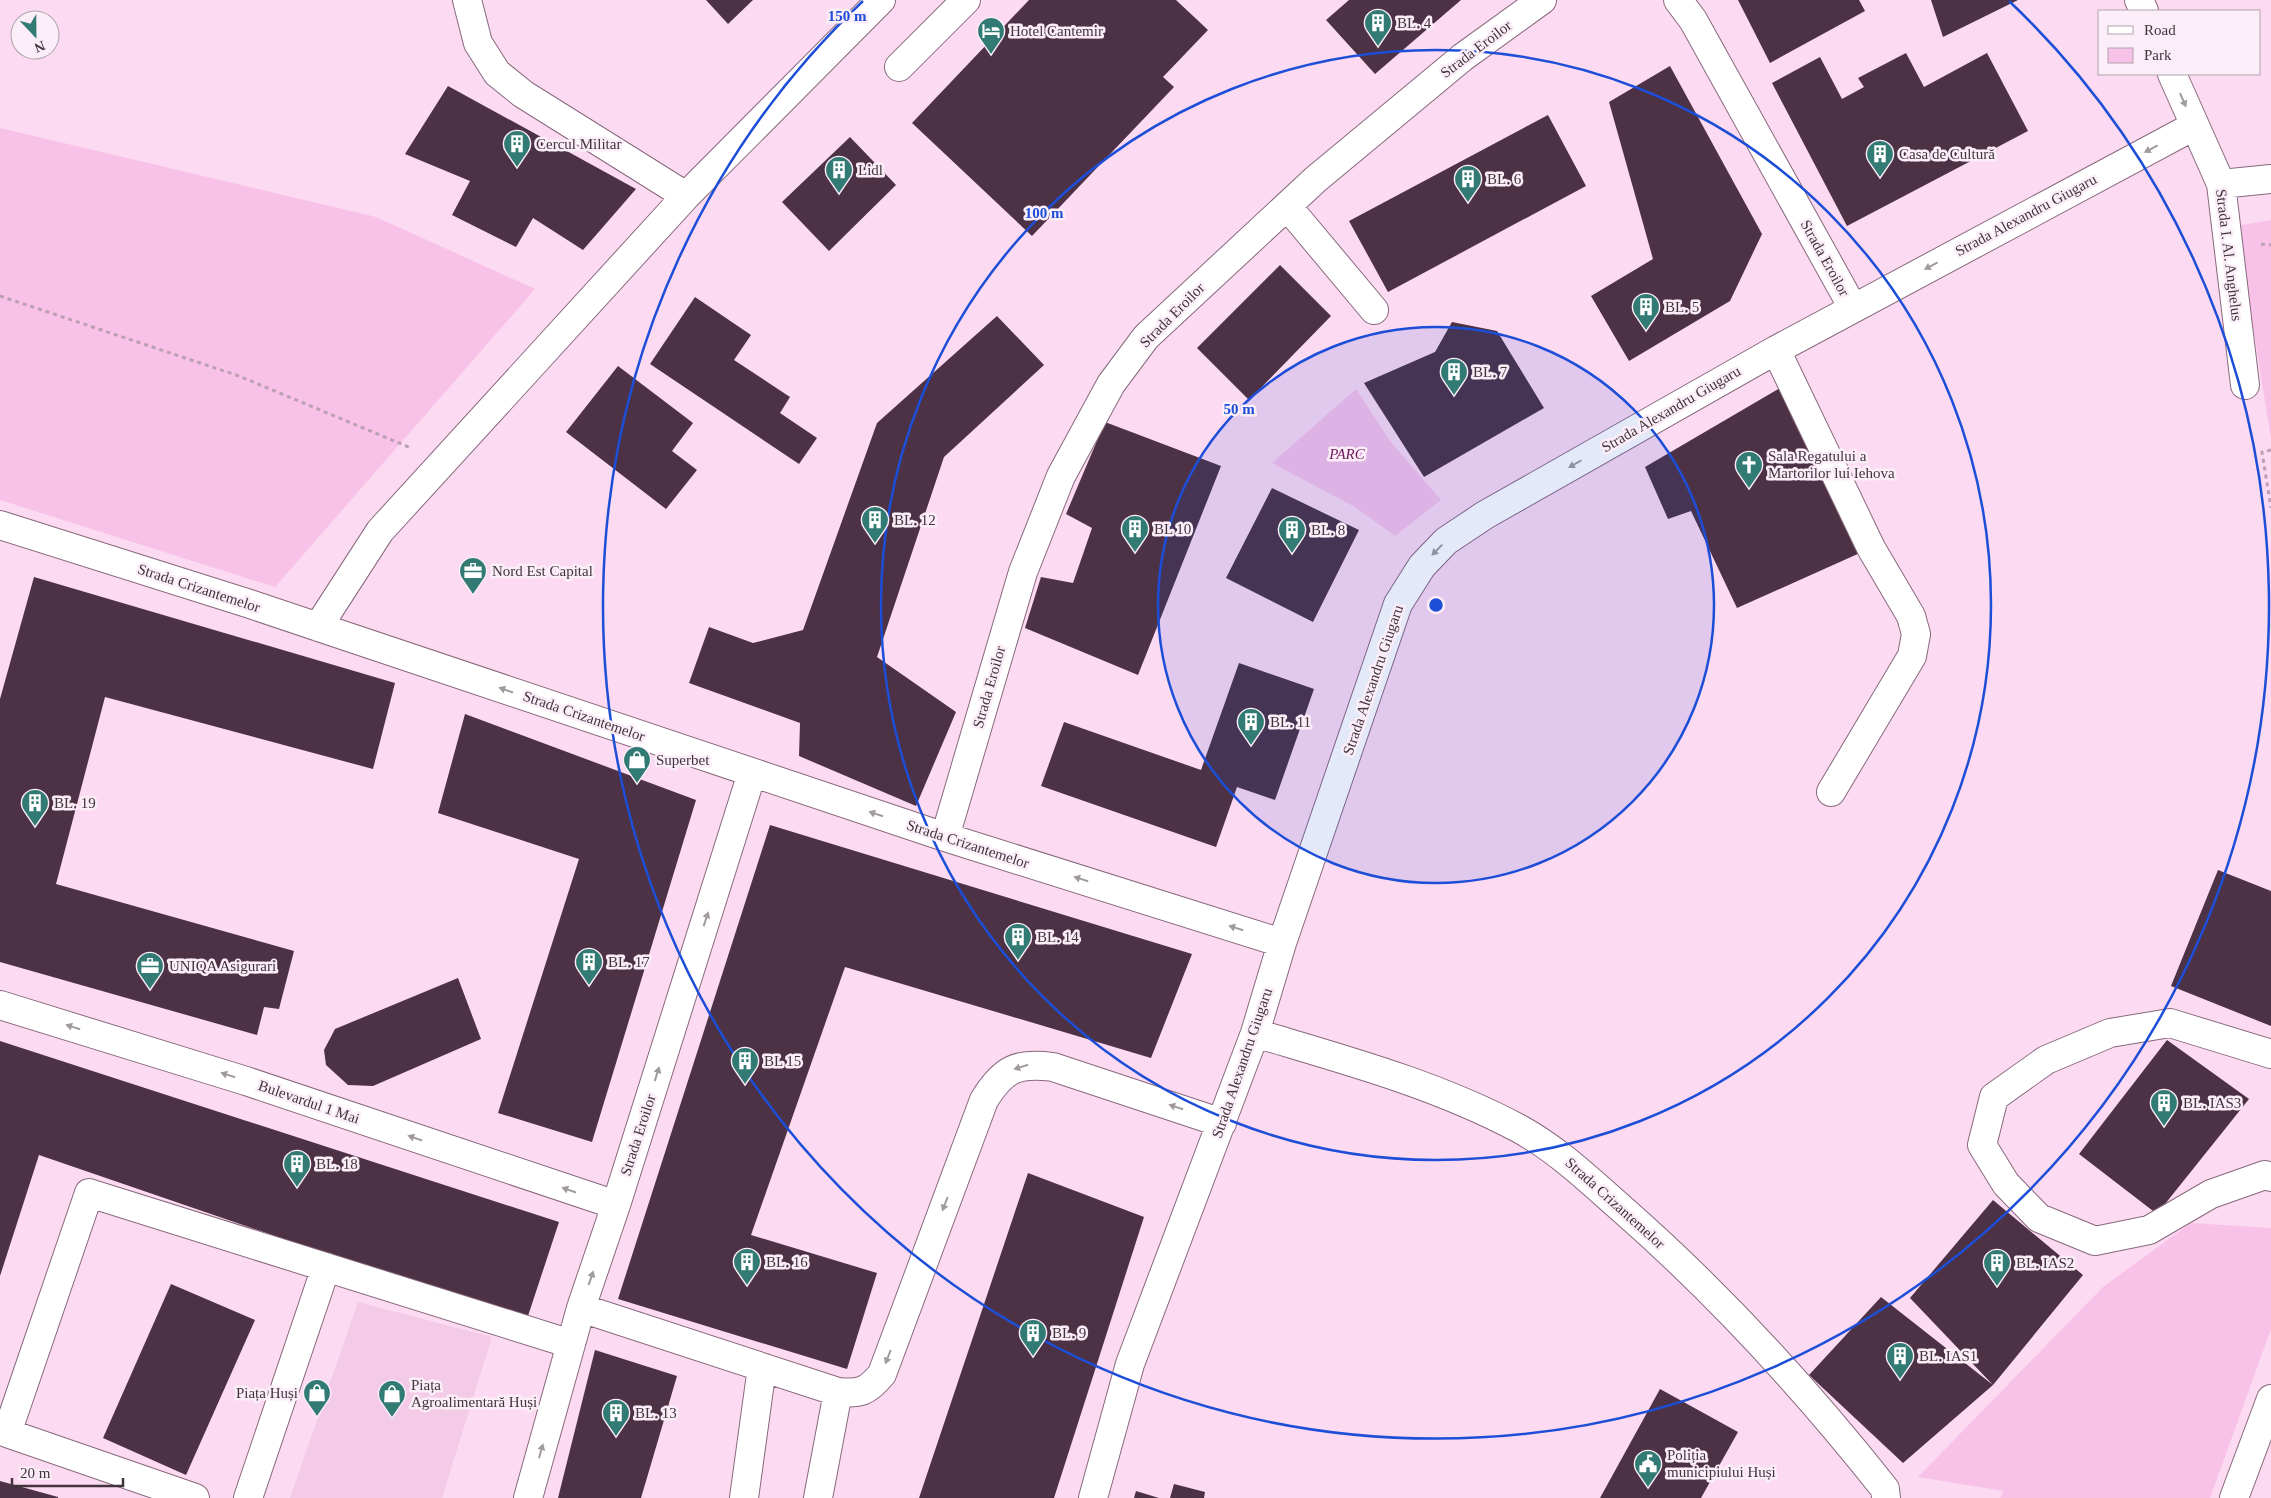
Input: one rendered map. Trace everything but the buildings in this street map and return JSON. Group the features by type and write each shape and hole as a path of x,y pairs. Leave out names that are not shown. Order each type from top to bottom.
{"street":[{"path":"467,0 478,43 496,73 523,94 686,196"},
{"path":"318,627 380,531 686,196 880,0"},
{"path":"899,67 966,0"},
{"name":"Strada Eroilor","path":"945,837 1023,572 1061,476 1111,384 1146,337 1316,179 1462,57 1542,0"},
{"name":"Strada Eroilor","path":"1678,0 1693,20 1853,308"},
{"name":"Strada I. Al. Anghelus","path":"2172,75 2221,184 2245,385"},
{"name":"Strada Alexandru Giugaru","path":"1093,1498 1130,1364 1255,1033 1282,943 1398,604 1422,566 1446,541 1485,515 1776,350 2194,126"},
{"path":"2221,184 2271,179"},
{"path":"1287,206 1374,310"},
{"path":"1776,350 1871,548 1911,616 1916,634 1912,656 1831,792"},
{"name":"Strada Crizantemelor","path":"0,525 318,627 945,837 1282,943"},
{"name":"Strada Eroilor","path":"528,1498 581,1308 616,1206 752,773"},
{"name":"Bulevardul 1 Mai","path":"0,1005 246,1081 616,1206"},
{"path":"2269,1169 2211,1194 2149,1230 2095,1241 2039,1218 2006,1184 1982,1146 1994,1097 2046,1060 2110,1032 2170,1023 2271,1054"},
{"name":"Strada Crizantemelor","path":"1255,1033 1383,1071 1450,1096 1519,1129 1561,1156 1653,1236 1735,1316 1822,1410 1885,1489 1886,1498"},
{"path":"581,1308 838,1392 855,1394 870,1388 882,1374 984,1100 996,1081 1011,1070 1032,1064 1053,1066 1222,1123"},
{"path":"195,1498 7,1434 89,1192 571,1344"},
{"path":"248,1498 326,1267"},
{"path":"744,1498 762,1367"},
{"path":"818,1498 838,1392"},
{"path":"2234,1498 2271,1400"}],"path":[{"path":"2261,244 2271,245"},
{"path":"0,296 239,376 444,462"},
{"path":"2271,450 2262,452 2271,508"}],"shaded area":[{"name":"Piața Agroalimentară Huși","path":"358,1302 492,1337 442,1498 290,1498"}],"green space":[{"path":"0,128 376,217 535,289 275,587 0,500"},
{"path":"2271,220 2271,439 2237,226"},
{"name":"PARC","path":"1356,389 1390,441 1441,500 1395,536 1355,507 1272,463"},
{"path":"2191,1223 2271,1228 2271,1329 2210,1498 2000,1498 2004,1491 1918,1477 2103,1287"}],"place":[{"name":"BL. 4","path":"1378,47"},
{"name":"Hotel Cantemir","path":"991,55"},
{"name":"Cercul Militar","path":"517,168"},
{"name":"Casa de Cultură","path":"1880,178"},
{"name":"Lidl","path":"839,194"},
{"name":"BL. 6","path":"1468,203"},
{"name":"BL. 5","path":"1646,331"},
{"name":"BL. 7","path":"1454,396"},
{"name":"Sala Regatului a Martorilor lui Iehova","path":"1749,489"},
{"name":"BL. 12","path":"875,544"},
{"name":"BL 10","path":"1135,553"},
{"name":"BL. 8","path":"1292,554"},
{"name":"Nord Est Capital","path":"473,595"},
{"name":"BL. 11","path":"1251,746"},
{"name":"Superbet","path":"637,784"},
{"name":"BL. 19","path":"35,827"},
{"name":"BL. 14","path":"1018,961"},
{"name":"BL. 17","path":"589,986"},
{"name":"UNIQA Asigurari","path":"150,990"},
{"name":"BL 15","path":"745,1085"},
{"name":"BL. IAS3","path":"2164,1127"},
{"name":"BL. 18","path":"297,1188"},
{"name":"BL. 16","path":"747,1286"},
{"name":"BL. IAS2","path":"1997,1287"},
{"name":"BL. 9","path":"1033,1357"},
{"name":"BL. IAS1","path":"1900,1380"},
{"name":"Piața Huși","path":"317,1417"},
{"name":"Piața Agroalimentară Huși","path":"392,1418"},
{"name":"BL. 13","path":"616,1437"},
{"name":"Poliția municipiului Huși","path":"1648,1488"}]}
